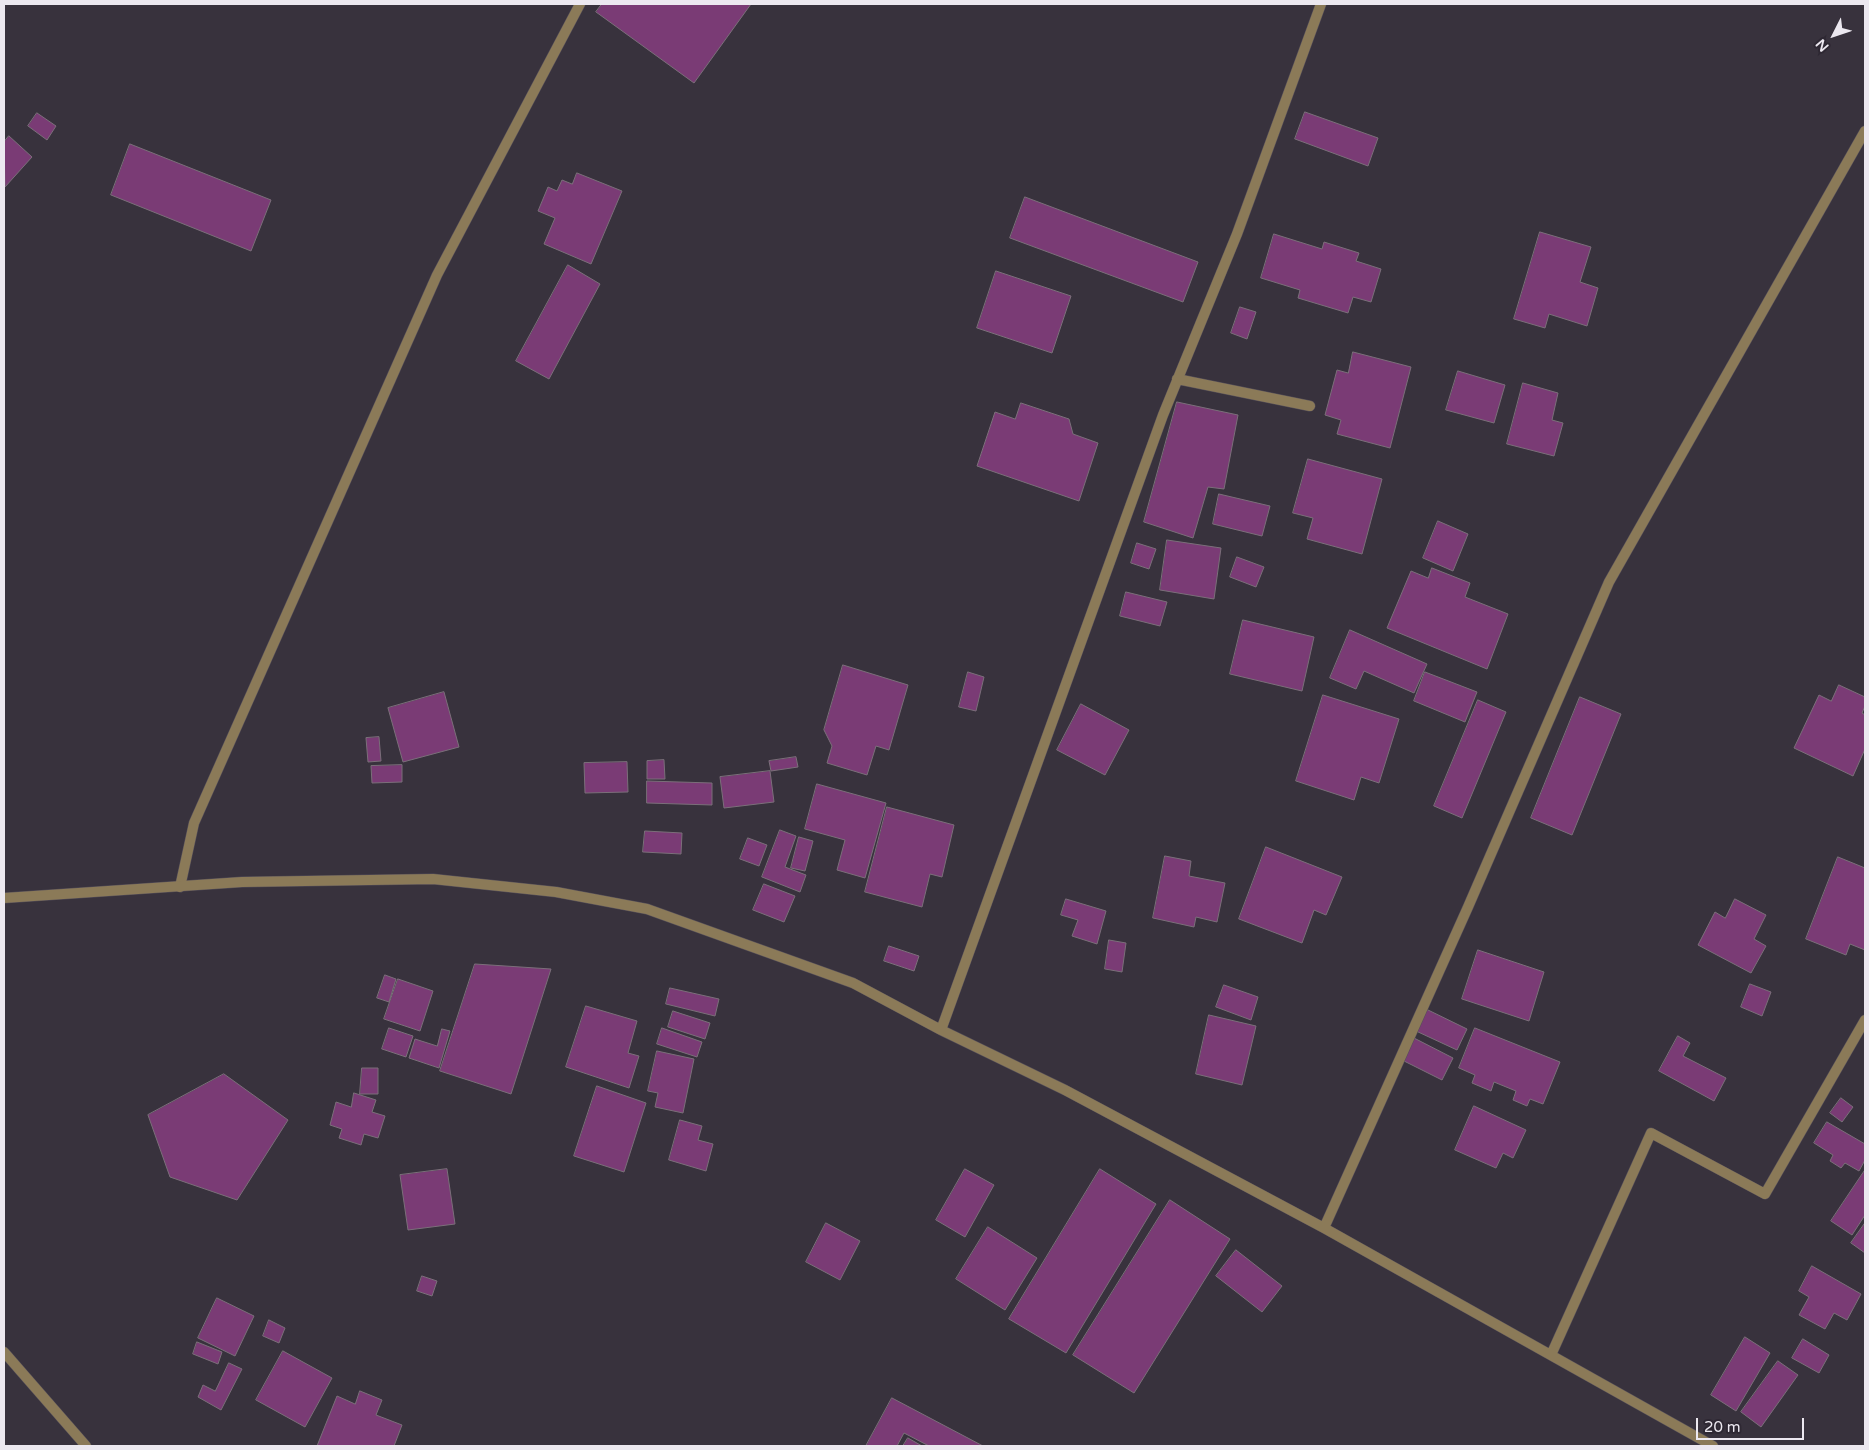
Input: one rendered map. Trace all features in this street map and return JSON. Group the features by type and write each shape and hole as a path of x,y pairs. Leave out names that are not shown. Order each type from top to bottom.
{"street":[{"path":"180,887 194,823 437,275 580,4"},
{"path":"941,1030 1177,378 1237,234 1321,4"},
{"path":"1324,1228 1468,907 1610,582 1865,131"},
{"path":"1177,378 1310,406"},
{"path":"4,898 242,882 433,879 556,892 647,909 853,982 941,1030 1064,1090 1324,1228 1713,1446"},
{"path":"1551,1355 1651,1133 1765,1194 1865,1020"},
{"path":"4,1352 86,1446"}],"building":[{"path":"602,4 751,4 694,83 596,12"},
{"path":"1305,112 1378,138 1368,166 1295,139"},
{"path":"37,113 56,126 47,140 28,126"},
{"path":"9,136 32,157 5,187 4,142"},
{"path":"130,144 271,200 251,251 111,195"},
{"path":"577,173 622,191 591,264 544,244 555,218 538,211 548,187 557,191 562,180 572,184"},
{"path":"1025,197 1198,262 1183,302 1010,238"},
{"path":"1540,232 1591,247 1580,282 1598,288 1587,326 1549,314 1545,328 1514,319"},
{"path":"1274,234 1322,249 1324,242 1359,253 1356,261 1381,269 1371,302 1353,297 1348,313 1298,298 1300,290 1261,278"},
{"path":"568,265 600,284 549,379 516,361"},
{"path":"996,271 1071,296 1052,353 977,328"},
{"path":"1240,307 1256,312 1247,339 1231,333"},
{"path":"1353,352 1411,367 1390,448 1337,434 1341,420 1325,415 1337,370 1348,373"},
{"path":"1458,371 1505,385 1494,423 1446,410"},
{"path":"1523,383 1558,393 1552,420 1563,423 1554,456 1507,444"},
{"path":"1177,402 1238,415 1224,489 1208,487 1193,538 1144,522"},
{"path":"1021,403 1069,419 1073,434 1098,443 1079,501 977,466 995,412 1015,419"},
{"path":"1308,459 1382,479 1362,554 1307,539 1313,518 1293,513"},
{"path":"1219,494 1270,506 1262,536 1213,524"},
{"path":"1438,521 1468,534 1453,571 1423,558"},
{"path":"1167,540 1221,548 1214,599 1160,590"},
{"path":"1137,543 1156,549 1149,569 1131,563"},
{"path":"1237,557 1264,567 1256,587 1230,577"},
{"path":"1432,568 1470,583 1465,597 1508,614 1487,669 1387,628 1411,571 1428,578"},
{"path":"1126,592 1167,602 1160,626 1120,616"},
{"path":"1243,620 1314,637 1302,691 1230,674"},
{"path":"1350,630 1427,664 1414,693 1364,671 1356,689 1330,678"},
{"path":"843,665 908,685 889,750 876,746 867,775 827,763 832,746 824,730"},
{"path":"968,672 984,677 976,711 959,707"},
{"path":"1425,672 1477,692 1465,722 1414,701"},
{"path":"1839,685 1865,697 1865,706 1862,713 1865,715 1865,749 1853,776 1794,748 1819,695 1831,701"},
{"path":"444,692 459,747 403,762 388,708"},
{"path":"1323,695 1399,719 1379,783 1361,777 1354,800 1296,781"},
{"path":"1580,697 1621,714 1572,835 1531,818"},
{"path":"1478,700 1506,712 1462,818 1434,806"},
{"path":"1081,704 1129,730 1105,775 1057,750"},
{"path":"379,737 381,761 368,762 366,738"},
{"path":"796,757 798,767 771,771 769,761"},
{"path":"664,760 665,779 647,779 647,761"},
{"path":"627,762 628,792 585,793 584,763"},
{"path":"402,765 402,782 372,783 371,766"},
{"path":"770,771 774,802 724,808 720,777"},
{"path":"647,781 712,783 712,805 647,803"},
{"path":"817,784 886,803 865,878 837,870 845,840 805,829"},
{"path":"887,807 954,825 942,877 930,874 922,907 865,892"},
{"path":"780,830 796,836 785,867 806,875 800,892 762,877"},
{"path":"645,831 682,833 681,854 643,852"},
{"path":"799,837 813,841 805,871 791,868"},
{"path":"748,838 767,845 759,866 740,859"},
{"path":"1266,847 1342,877 1326,915 1314,910 1302,943 1239,919"},
{"path":"1165,856 1191,861 1189,876 1225,883 1217,922 1196,917 1194,927 1153,918"},
{"path":"1838,857 1865,868 1865,950 1850,944 1846,955 1806,939"},
{"path":"764,884 795,896 784,922 753,910"},
{"path":"1066,899 1106,911 1097,944 1072,936 1078,920 1061,915"},
{"path":"1735,899 1766,915 1754,939 1766,946 1751,973 1698,945 1715,912 1725,918"},
{"path":"1109,940 1126,943 1122,972 1105,969"},
{"path":"889,946 919,956 914,971 884,961"},
{"path":"1478,950 1544,972 1529,1021 1462,999"},
{"path":"475,964 551,969 511,1094 440,1071"},
{"path":"385,975 396,979 389,1002 377,998"},
{"path":"398,979 433,991 420,1031 384,1019"},
{"path":"1750,984 1771,992 1762,1016 1741,1007"},
{"path":"1224,985 1258,997 1251,1020 1216,1007"},
{"path":"670,988 719,999 715,1016 666,1004"},
{"path":"586,1006 637,1021 628,1053 639,1056 629,1088 566,1067"},
{"path":"1426,1009 1467,1029 1457,1050 1416,1031"},
{"path":"673,1011 710,1023 705,1039 668,1027"},
{"path":"1209,1015 1256,1026 1242,1085 1196,1074"},
{"path":"389,1028 413,1036 406,1057 382,1049"},
{"path":"662,1028 702,1042 697,1057 657,1044"},
{"path":"1475,1028 1560,1062 1543,1104 1530,1099 1527,1106 1513,1100 1516,1091 1494,1082 1491,1091 1472,1083 1475,1075 1459,1068"},
{"path":"442,1029 450,1031 439,1068 409,1058 415,1039 437,1046"},
{"path":"1678,1036 1690,1043 1683,1056 1726,1078 1714,1101 1659,1071"},
{"path":"1412,1037 1453,1058 1442,1080 1402,1060"},
{"path":"657,1051 694,1059 683,1113 655,1107 658,1093 648,1091"},
{"path":"362,1068 378,1068 378,1094 360,1094"},
{"path":"224,1074 288,1120 237,1200 170,1177 148,1115"},
{"path":"597,1086 646,1103 624,1172 574,1156"},
{"path":"354,1093 376,1100 372,1112 385,1116 378,1138 364,1134 361,1145 339,1138 342,1129 330,1125 336,1102 351,1107"},
{"path":"1841,1098 1853,1107 1842,1122 1830,1113"},
{"path":"1474,1106 1526,1130 1513,1158 1503,1153 1496,1168 1455,1150"},
{"path":"680,1120 702,1126 698,1140 713,1144 706,1171 669,1160"},
{"path":"1827,1122 1865,1144 1865,1160 1859,1171 1845,1163 1841,1168 1830,1161 1833,1155 1814,1143"},
{"path":"447,1169 455,1224 408,1230 400,1175"},
{"path":"965,1169 994,1185 965,1237 936,1220"},
{"path":"1100,1169 1156,1204 1066,1353 1009,1319"},
{"path":"1865,1170 1865,1215 1852,1235 1831,1221"},
{"path":"1170,1200 1230,1239 1134,1393 1073,1355"},
{"path":"826,1223 860,1241 840,1280 806,1262"},
{"path":"1865,1223 1865,1253 1851,1243"},
{"path":"988,1227 1037,1258 1005,1310 956,1279"},
{"path":"1236,1250 1282,1286 1262,1312 1216,1276"},
{"path":"1812,1266 1861,1294 1847,1320 1834,1313 1825,1329 1799,1315 1809,1297 1799,1291"},
{"path":"422,1276 437,1281 432,1296 417,1291"},
{"path":"217,1298 254,1316 235,1356 198,1338"},
{"path":"269,1320 285,1328 279,1343 263,1336"},
{"path":"1745,1337 1770,1353 1736,1411 1711,1395"},
{"path":"1803,1339 1829,1355 1819,1373 1792,1358"},
{"path":"197,1342 222,1352 218,1364 193,1354"},
{"path":"283,1351 332,1378 305,1427 256,1400"},
{"path":"1778,1361 1798,1375 1761,1427 1741,1412"},
{"path":"229,1363 242,1369 221,1410 198,1397 203,1385 215,1391"},
{"path":"360,1391 382,1400 376,1415 402,1425 394,1446 317,1446 337,1396 355,1404"},
{"path":"892,1398 983,1446 929,1446 904,1433 897,1446 866,1446"},
{"path":"908,1438 922,1446 903,1446"}]}
